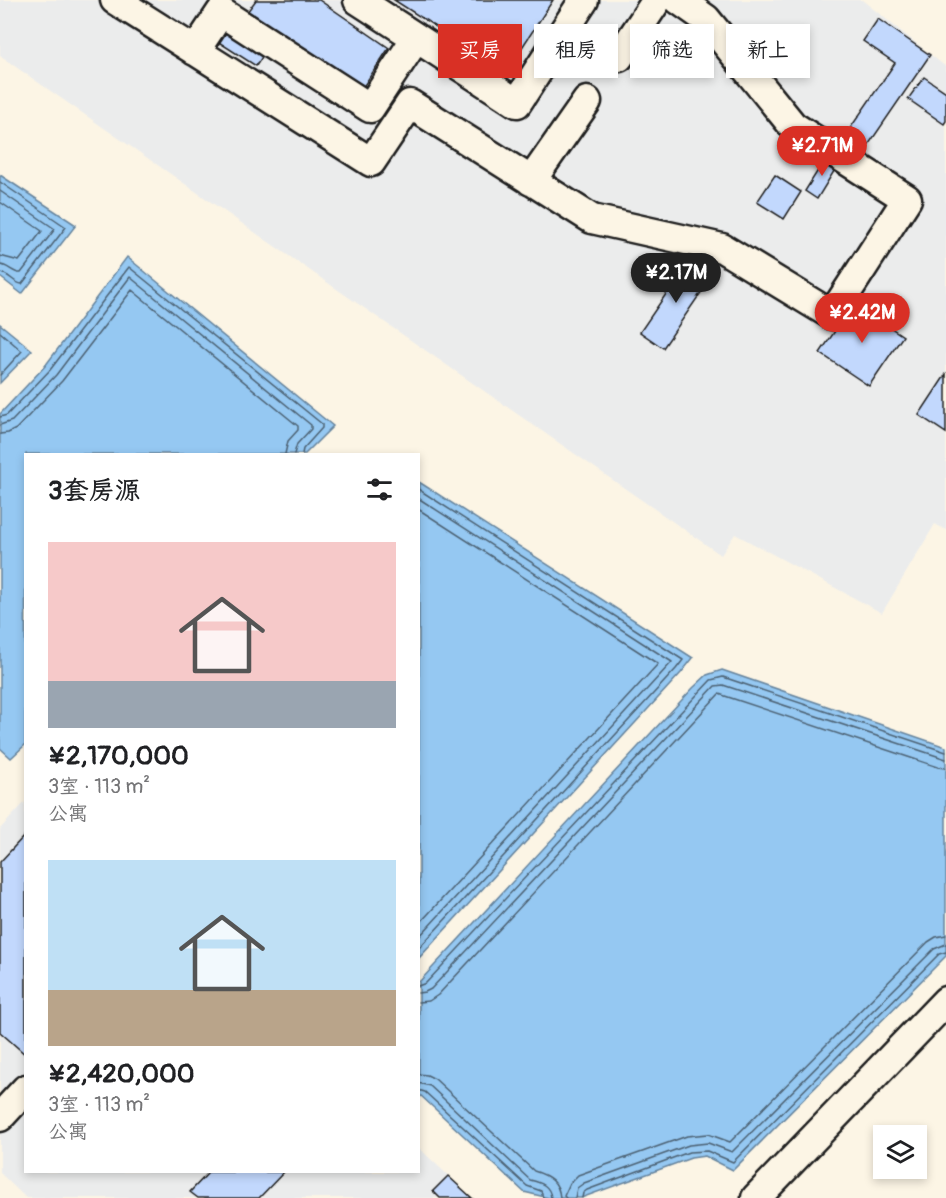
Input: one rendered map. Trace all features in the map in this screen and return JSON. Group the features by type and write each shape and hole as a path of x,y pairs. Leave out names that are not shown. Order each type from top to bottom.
{"street":[{"path":"115,0 371,162 410,104 592,219 722,248 832,315 907,200 793,126 705,19 679,0"},
{"path":"358,0 517,103 584,0"},
{"path":"619,57 657,0"},
{"path":"195,51 218,4 370,108 416,38"},
{"path":"531,181 587,101"},
{"path":"756,1198 946,1002"},
{"path":"0,1117 24,1091"}],"shaded area":[{"path":"0,0 862,0 946,67 946,530 935,524 882,613 735,534 721,555 0,56"},
{"path":"24,803 24,1173 420,1173 420,1149 472,1198 26,1198 0,1173 0,829"}],"water":[{"path":"0,175 76,225 22,294 0,277"},
{"path":"127,257 333,426 306,453 24,453 24,746 11,758 0,748 0,414 45,366"},
{"path":"0,324 32,350 0,383"},
{"path":"420,483 693,658 420,957"},
{"path":"722,670 946,747 946,956 733,1170 705,1156 691,1158 581,1198 549,1198 524,1192 420,1095 420,981 707,675"}],"building":[{"path":"256,0 319,0 389,48 361,90 247,12"},
{"path":"394,0 553,0 537,24 534,24 534,29 522,47 522,24 438,24 438,28"},
{"path":"878,19 930,55 858,160 838,146 895,63 863,41"},
{"path":"227,26 266,51 256,66 217,41"},
{"path":"924,77 946,92 946,121 944,124 908,99"},
{"path":"827,156 839,163 817,199 805,191"},
{"path":"775,175 801,192 784,219 757,202"},
{"path":"690,259 713,275 663,348 640,332"},
{"path":"854,303 903,336 869,386 820,353"},
{"path":"946,374 946,433 919,415"},
{"path":"24,836 24,1053 0,1032 0,862"},
{"path":"208,1173 283,1173 259,1198 198,1198 190,1192"},
{"path":"448,1176 472,1198 440,1198 433,1191"}]}
